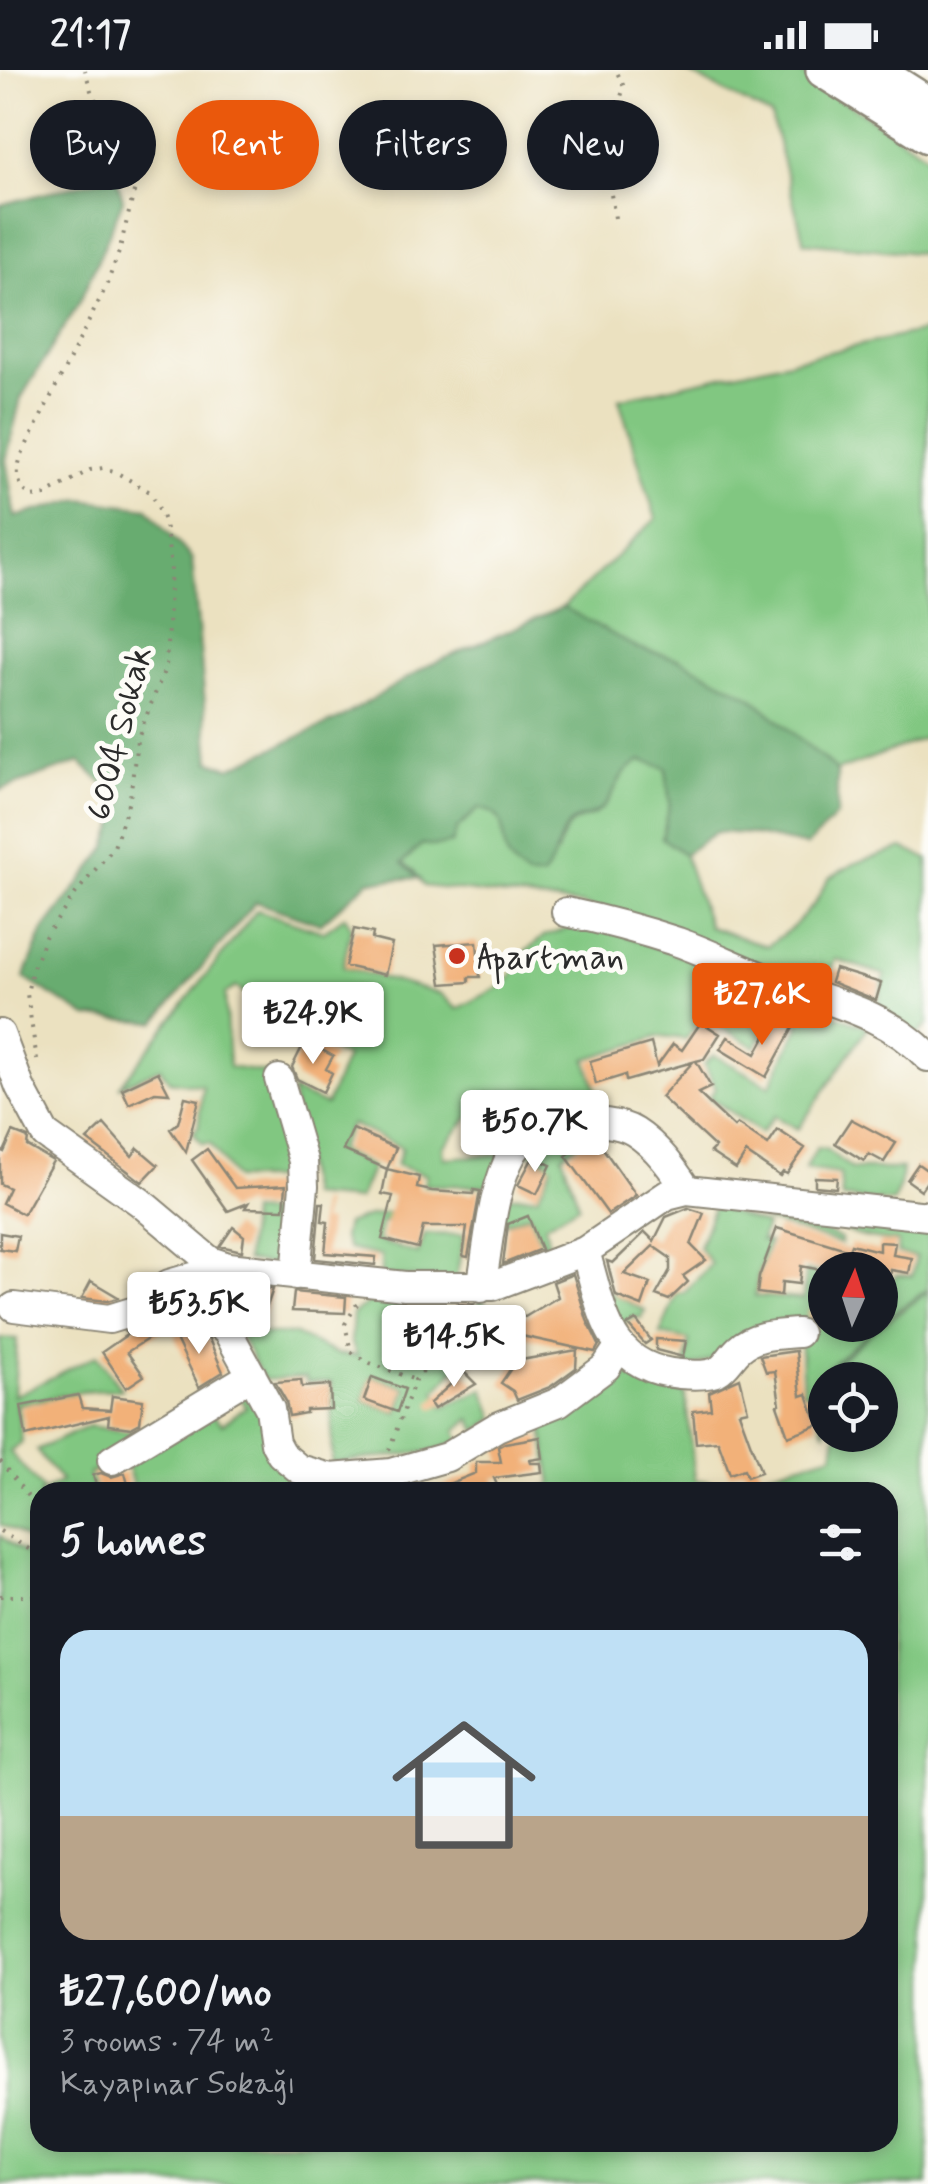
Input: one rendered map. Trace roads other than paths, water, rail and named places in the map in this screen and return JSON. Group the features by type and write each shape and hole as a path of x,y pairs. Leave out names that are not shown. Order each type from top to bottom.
{"main road":[{"path":"824,70 928,135"},
{"path":"873,70 928,105"}],"street":[{"path":"566,912 678,942 853,1008 878,1019 916,1044 928,1057"},
{"path":"0,1034 45,1133"},
{"path":"279,1079 303,1161 296,1276"},
{"path":"1,1108 45,1133 218,1265 296,1276 481,1288 513,1280 586,1250 652,1204 686,1190 928,1216"},
{"path":"481,1288 502,1177 516,1147 538,1130 598,1124 629,1130 670,1164 686,1190"},
{"path":"586,1250 618,1347 638,1364 693,1375 720,1371 749,1340 798,1333"},
{"path":"14,1306 109,1319 135,1311 169,1284 218,1265"},
{"path":"164,1291 164,1306 170,1311 224,1327 270,1409 275,1443 281,1454 308,1473 342,1478 382,1474 446,1457 497,1427 559,1402 606,1367 618,1347"},
{"path":"112,1460 252,1375"}],"place":[{"name":"Apartman","path":"457,956"}]}
